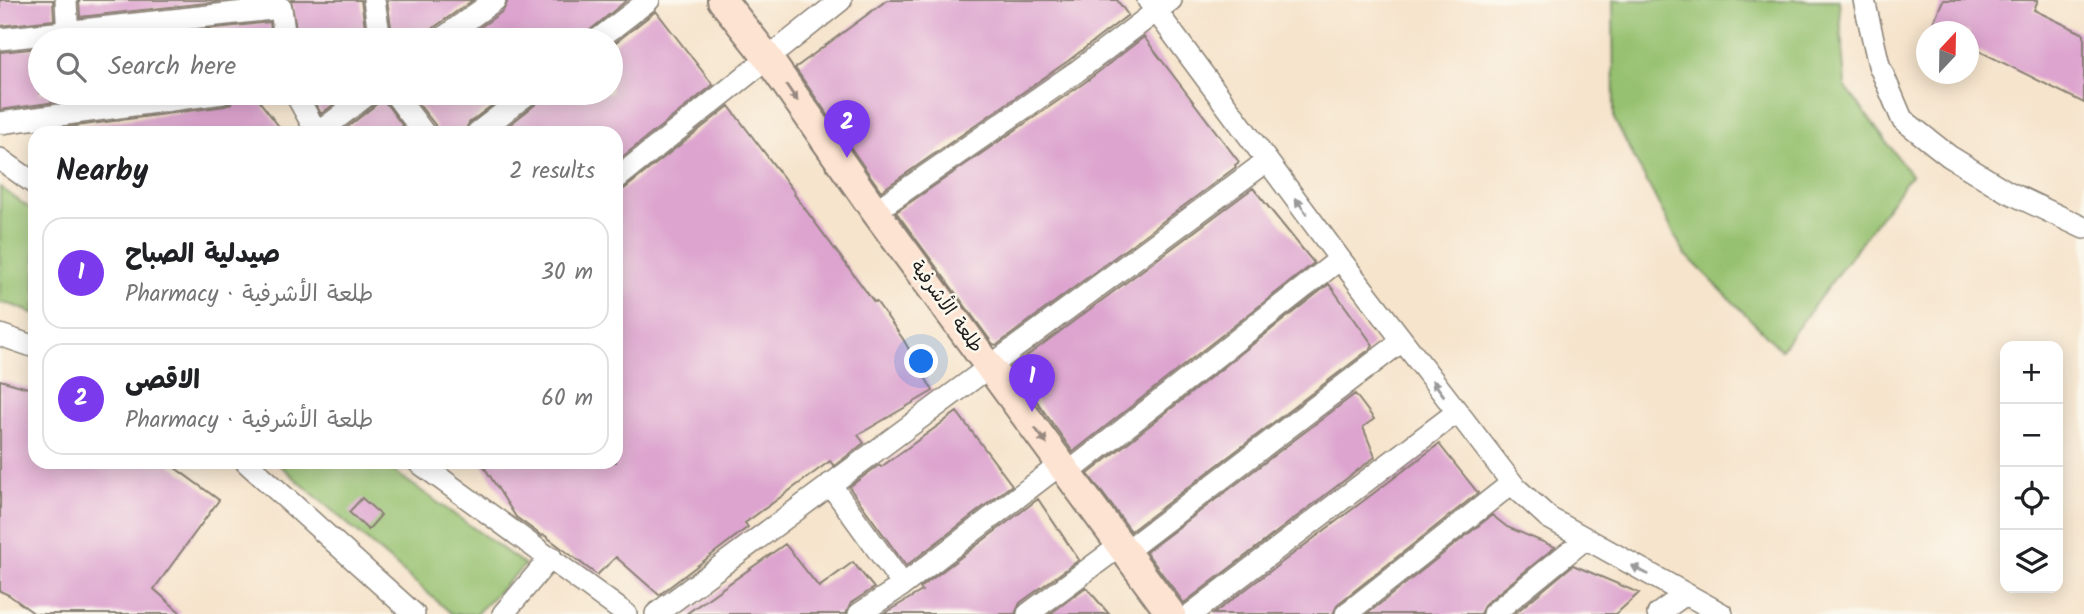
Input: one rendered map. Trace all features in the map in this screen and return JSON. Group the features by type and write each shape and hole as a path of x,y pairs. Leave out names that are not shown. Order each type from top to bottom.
{"main road":[{"name":"طلعة الأشرفية","path":"722,0 767,57 875,211 1171,614"}],"street":[{"path":"66,0 67,28"},
{"path":"374,0 378,28"},
{"path":"456,28 495,0"},
{"path":"613,28 649,0"},
{"path":"623,173 841,0"},
{"path":"1864,0 1879,65 1902,119 1949,156 2007,191 2084,228"},
{"path":"875,211 1076,72 1158,4 1267,161 1512,483 1549,518 1722,614"},
{"path":"128,28 281,8 284,28"},
{"path":"0,38 28,37"},
{"path":"0,124 63,105"},
{"path":"302,105 313,126"},
{"path":"326,126 354,105"},
{"path":"403,105 419,126"},
{"path":"486,126 513,105"},
{"path":"0,159 28,179"},
{"path":"656,614 1267,161"},
{"path":"859,614 1064,469 1340,259"},
{"path":"0,335 28,345"},
{"path":"1028,614 1123,548 1402,341"},
{"path":"1191,614 1457,412"},
{"path":"254,469 414,614"},
{"path":"428,469 626,614"},
{"path":"1346,614 1512,483"},
{"path":"830,484 903,585"},
{"path":"1493,614 1585,539"},
{"path":"503,614 551,557"},
{"path":"1658,614 1684,595"}],"green space":[{"path":"1613,0 1839,0 1845,86 1911,175 1781,350 1684,253 1614,119"},
{"path":"0,187 28,207 28,311 0,303"},
{"path":"284,469 391,469 525,565 476,614 452,614"}],"building":[{"path":"0,0 53,0 54,20 0,26"},
{"path":"79,0 234,0 80,17"},
{"path":"291,0 361,0 365,28 296,28"},
{"path":"387,0 473,0 433,28 391,28"},
{"path":"508,0 627,0 593,28 479,28 503,11"},
{"path":"887,0 1117,0 1128,15 1068,61 881,191 795,68"},
{"path":"1943,0 2038,0 2034,10 2084,34 2084,103 1979,51 1979,21 1934,21"},
{"path":"656,11 713,85 623,156 623,126 508,126 534,105 623,105 623,37"},
{"path":"270,22 271,28 216,28"},
{"path":"1144,37 1239,162 1236,167 997,345 993,344 896,212 1084,83"},
{"path":"28,49 28,105 35,105 0,110 0,52"},
{"path":"262,105 279,126 76,126 225,106"},
{"path":"316,105 333,105 321,114"},
{"path":"375,105 387,105 403,126 349,126"},
{"path":"419,105 492,105 468,126 435,125"},
{"path":"729,106 874,302 876,301 903,339 933,391 858,435 864,443 834,466 830,461 745,523 748,527 659,595 616,557 597,575 542,536 516,517 485,469 623,469 624,189"},
{"path":"1253,188 1314,263 1073,452 1012,367"},
{"path":"1329,284 1373,345 1370,349 1131,531 1088,474"},
{"path":"0,380 28,388 28,469 177,469 219,500 154,589 182,614 35,614 0,591"},
{"path":"1355,394 1374,419 1363,427 1375,457 1184,603 1146,552"},
{"path":"957,412 1012,485 906,566 849,487"},
{"path":"1439,444 1478,493 1338,604 1333,614 1213,614"},
{"path":"362,498 381,515 368,530 349,512"},
{"path":"1038,499 1079,560 1020,603 1015,614 883,614 922,591 920,588"},
{"path":"1492,515 1507,527 1555,547 1485,604 1480,614 1367,614"},
{"path":"785,544 819,587 853,562 874,588 851,603 846,614 686,614"},
{"path":"1573,565 1639,593 1616,614 1514,614"},
{"path":"1086,587 1109,614 1050,614"}],"place":[{"name":"الاقصى","path":"847,158"},
{"name":"صيدلية الصباح","path":"1032,412"}]}
